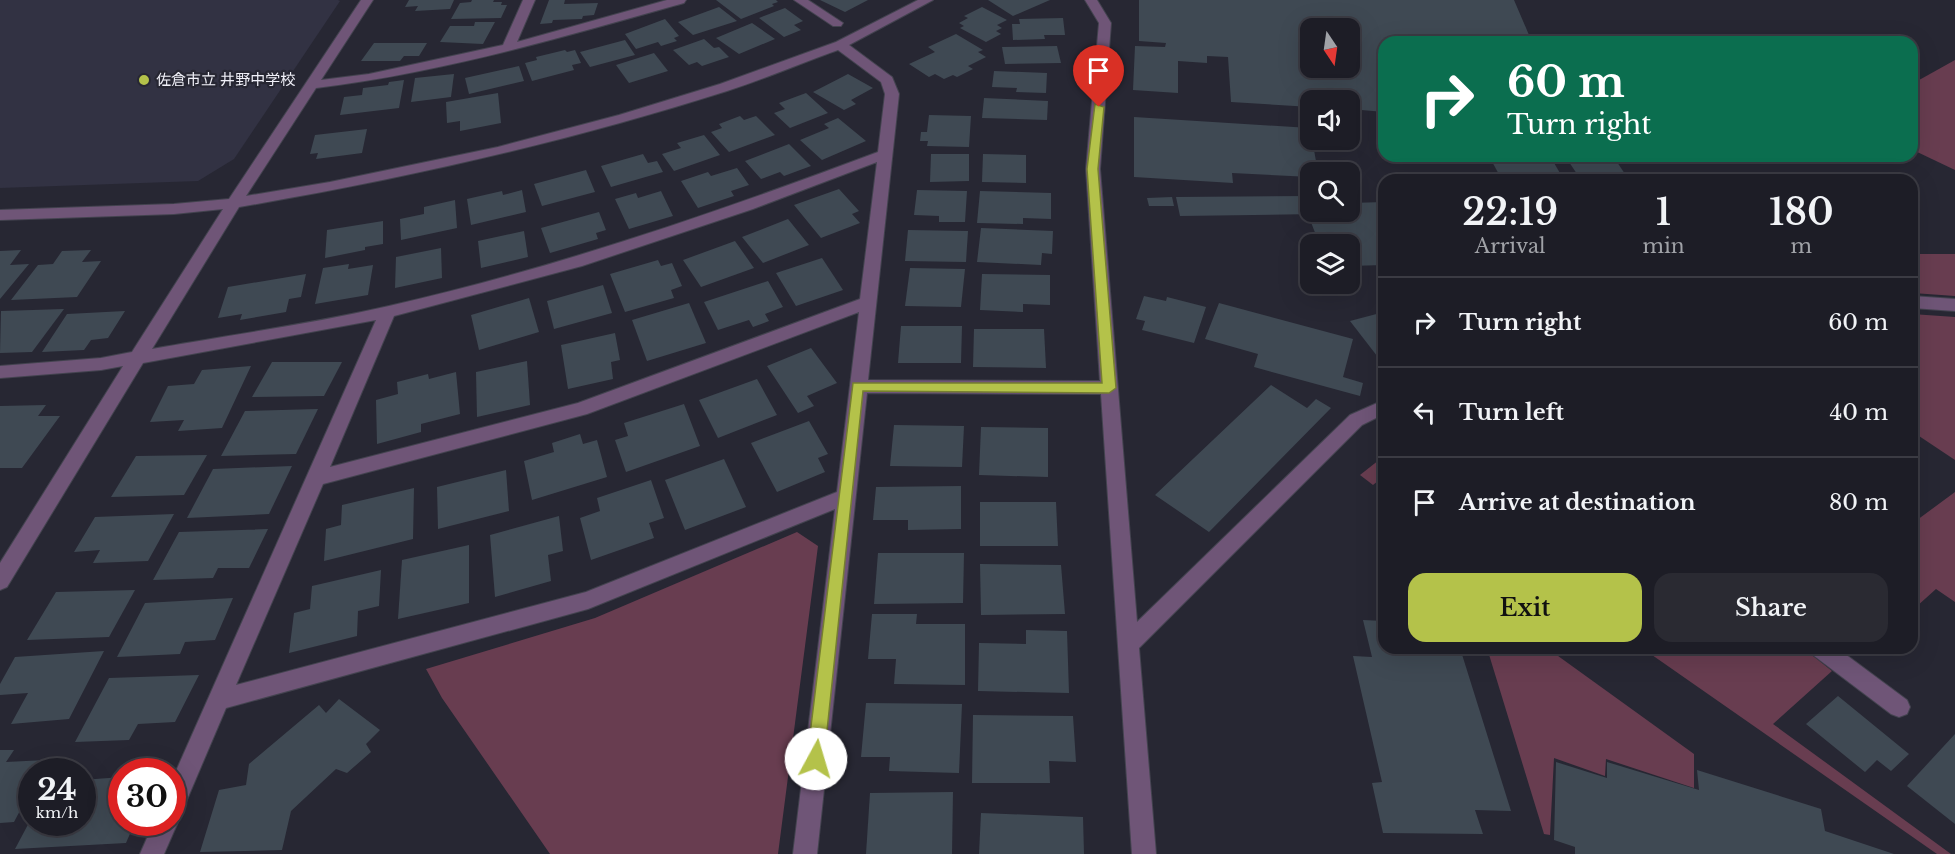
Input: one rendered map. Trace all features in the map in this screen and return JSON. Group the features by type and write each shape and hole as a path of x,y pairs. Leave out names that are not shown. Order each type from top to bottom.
{"street":[{"path":"0,581 234,203 366,0"},
{"path":"508,48 529,0"},
{"path":"312,85 369,78 508,48 678,0"},
{"path":"800,0 837,23"},
{"path":"0,215 174,209 234,203 414,170 624,118 725,87 840,45 927,0"},
{"path":"1091,0 1105,23 1093,169 1144,854"},
{"path":"805,854 844,497 892,94 887,80 840,45"},
{"path":"0,372 101,364 388,312 576,262 748,206 885,154"},
{"path":"1918,302 1955,305"},
{"path":"317,478 581,409 867,303"},
{"path":"186,776 388,312"},
{"path":"857,386 1109,388"},
{"path":"1128,645 1356,420 1378,410"},
{"path":"220,700 588,600 844,497"},
{"path":"1828,654 1899,707"},
{"path":"152,854 160,836"}],"shaded area":[{"name":"佐倉市立 井野中学校","path":"0,0 340,1 234,159 198,181 0,188"},
{"path":"1955,60 1955,170 1918,152 1918,81"},
{"path":"1918,254 1955,254 1955,296 1918,293"},
{"path":"1918,314 1955,317 1955,460 1918,435"},
{"path":"1378,461 1378,481 1373,485 1360,475"},
{"path":"1955,492 1955,602 1936,589 1918,605 1918,519"},
{"path":"797,532 818,546 778,854 550,854 442,698 426,669 595,618"},
{"path":"1489,654 1555,654 1694,754 1694,788 1606,759 1605,776 1554,758 1550,835 1544,834"},
{"path":"1651,654 1811,654 1832,671 1773,724 1951,854 1937,854"}],"building":[{"path":"409,0 454,0 450,9 415,11 418,6 405,7"},
{"path":"472,0 494,0 493,2 502,2 501,5 507,5 501,18 451,19 460,3"},
{"path":"549,0 565,0 564,4 598,3 594,15 583,16 582,19 553,20 552,23 540,24"},
{"path":"716,0 776,0 778,2 772,4 774,6 741,19"},
{"path":"820,0 868,0 845,12"},
{"path":"988,0 1050,0 1013,16"},
{"path":"1139,0 1514,0 1529,36 1378,36 1378,111 1360,110 1360,90 1300,90 1300,106 1231,102 1228,57 1207,56 1207,63 1178,61 1178,93 1133,90 1135,46 1165,47 1166,43 1139,41"},
{"path":"719,7 737,21 693,35 678,22"},
{"path":"982,7 1007,20 997,25 1002,28 996,31 1001,34 986,42 960,28 964,26 959,23 968,18 964,16"},
{"path":"785,8 803,21 794,25 801,30 784,37 759,18"},
{"path":"1063,18 1065,35 1044,35 1045,39 1013,40 1012,24 1020,24 1019,19"},
{"path":"665,19 679,36 674,38 677,41 661,46 658,42 636,49 625,34"},
{"path":"475,22 495,22 483,44 440,42 450,26 474,26"},
{"path":"752,23 775,39 739,54 716,38"},
{"path":"956,34 983,50 978,52 986,57 968,66 973,69 957,77 953,75 944,79 935,74 929,77 909,64 935,52 928,47"},
{"path":"704,39 714,48 719,47 729,57 702,66 697,62 689,65 673,50"},
{"path":"625,40 635,55 590,67 580,52"},
{"path":"374,43 427,43 419,56 404,56 400,61 361,61"},
{"path":"1057,46 1061,63 1005,64 1002,47"},
{"path":"565,50 567,52 575,50 581,63 572,65 574,70 532,81 525,63 537,60 536,57"},
{"path":"654,53 668,71 629,83 616,65"},
{"path":"519,66 524,81 469,94 465,78"},
{"path":"994,71 1047,73 1046,93 1016,92 1017,88 992,87"},
{"path":"454,74 451,97 411,102 415,78"},
{"path":"848,74 873,88 851,100 856,104 844,110 813,92"},
{"path":"404,80 399,108 340,115 344,97 362,95 363,88 388,85 389,82"},
{"path":"498,93 501,123 460,131 460,121 447,123 446,102"},
{"path":"806,93 828,113 790,128 774,113 785,109 779,103"},
{"path":"984,98 1048,101 1047,120 982,118"},
{"path":"929,115 971,116 969,147 927,146 928,141 920,141 921,132 927,132"},
{"path":"740,116 744,120 756,116 775,135 729,152 711,132 722,128 719,124"},
{"path":"1134,117 1300,127 1300,150 1314,150 1316,162 1300,162 1300,176 1232,173 1233,183 1134,177"},
{"path":"838,118 866,141 822,160 800,140 829,128 824,124"},
{"path":"367,129 362,153 316,159 318,153 310,154 315,135"},
{"path":"704,135 720,155 674,171 662,154 681,148 677,143"},
{"path":"789,144 811,166 784,176 780,172 761,179 745,161"},
{"path":"643,154 648,163 657,161 663,172 611,187 601,166"},
{"path":"931,154 969,154 969,181 930,182"},
{"path":"983,154 1026,155 1026,183 982,182"},
{"path":"1492,162 1554,162 1560,174 1499,174"},
{"path":"1569,162 1617,162 1625,174 1577,174"},
{"path":"737,168 749,185 731,191 734,196 698,208 681,181 708,172 711,176"},
{"path":"586,170 595,192 542,206 534,184"},
{"path":"839,189 859,211 852,214 860,223 821,238 794,205"},
{"path":"522,190 526,212 471,225 467,199 502,191 503,195"},
{"path":"917,190 967,191 965,222 939,222 939,216 914,215"},
{"path":"661,191 673,216 629,229 615,199 636,193 638,198"},
{"path":"980,191 1051,193 1051,219 1023,218 1023,224 977,223"},
{"path":"1300,196 1300,214 1180,216 1176,197"},
{"path":"1172,197 1174,206 1149,206 1147,198"},
{"path":"455,200 457,228 401,240 400,219 424,214 424,207"},
{"path":"1378,202 1378,265 1360,266 1360,234 1316,234 1311,222 1360,222 1360,203"},
{"path":"599,212 606,230 596,233 598,239 550,253 541,228"},
{"path":"788,219 809,245 763,263 742,237"},
{"path":"383,221 383,244 325,258 327,230"},
{"path":"981,228 1053,231 1052,254 1042,253 1041,265 977,262"},
{"path":"908,230 968,231 966,262 905,261"},
{"path":"524,231 528,257 481,268 478,241"},
{"path":"735,241 754,268 701,287 683,260"},
{"path":"441,248 442,278 395,288 396,257"},
{"path":"21,250 10,265 29,264 0,299 0,251"},
{"path":"91,250 82,262 101,261 77,297 11,300 38,265 53,264 62,251"},
{"path":"822,258 843,290 796,306 776,273"},
{"path":"658,260 661,266 672,263 682,286 671,290 674,298 625,312 610,274"},
{"path":"349,264 348,269 373,265 368,295 315,304 323,268"},
{"path":"910,268 965,269 961,307 905,306"},
{"path":"306,274 301,297 289,299 286,312 240,320 242,314 218,318 228,287"},
{"path":"982,274 1050,275 1050,305 1023,304 1023,312 980,310"},
{"path":"768,281 783,307 765,314 769,321 753,327 749,320 718,330 704,302"},
{"path":"603,285 612,313 554,329 547,301"},
{"path":"1144,296 1166,301 1167,297 1206,307 1194,343 1142,330 1145,321 1136,319"},
{"path":"529,298 539,332 479,350 471,315"},
{"path":"689,303 706,343 647,361 632,320"},
{"path":"1219,303 1353,339 1343,377 1363,383 1360,396 1254,367 1258,354 1205,339"},
{"path":"64,309 32,352 0,353 1,311"},
{"path":"125,311 108,338 91,340 84,350 42,352 67,314"},
{"path":"1378,314 1378,357 1350,321"},
{"path":"901,326 962,326 961,363 898,363"},
{"path":"974,329 1044,329 1046,368 973,367"},
{"path":"615,333 620,360 611,362 613,379 568,389 561,345"},
{"path":"811,348 837,383 807,396 814,406 798,413 767,366"},
{"path":"527,361 530,405 477,417 476,372"},
{"path":"272,362 342,362 324,396 252,397"},
{"path":"251,366 222,428 178,431 184,420 150,422 168,386 194,384 202,370"},
{"path":"456,372 460,414 421,424 421,432 377,444 376,400 398,394 397,382 428,374 429,379"},
{"path":"757,379 777,415 718,438 699,400"},
{"path":"1271,385 1307,408 1316,399 1331,408 1209,532 1155,495"},
{"path":"684,404 700,446 626,472 615,440 628,436 624,423"},
{"path":"46,405 38,416 60,416 22,468 0,468 0,406"},
{"path":"318,409 296,454 221,456 245,411"},
{"path":"809,421 828,454 818,458 825,472 777,492 751,443"},
{"path":"894,425 964,426 962,467 890,466"},
{"path":"981,427 1048,428 1048,477 979,475"},
{"path":"580,434 583,444 597,440 607,477 532,500 524,461 554,452 552,443"},
{"path":"207,455 184,495 111,497 136,456"},
{"path":"724,459 746,507 685,530 665,480"},
{"path":"292,466 269,514 187,518 213,469"},
{"path":"506,470 509,511 438,529 437,487"},
{"path":"651,480 664,518 649,523 654,538 591,560 580,518 600,511 597,498"},
{"path":"961,486 961,529 908,530 908,520 873,520 876,487"},
{"path":"414,488 413,539 324,561 326,529 341,525 342,505"},
{"path":"980,502 1056,502 1058,546 980,546"},
{"path":"174,514 148,561 93,563 100,550 74,552 95,517"},
{"path":"559,516 563,551 548,555 551,581 495,597 490,535"},
{"path":"268,529 249,568 218,568 213,578 153,580 179,532"},
{"path":"469,545 469,603 398,619 402,560"},
{"path":"878,553 964,553 963,603 874,604"},
{"path":"980,564 1061,565 1065,614 981,615"},
{"path":"381,570 379,606 358,611 357,636 289,653 294,613 310,609 312,586"},
{"path":"135,590 109,637 27,640 56,592"},
{"path":"233,598 215,640 185,642 180,654 117,657 145,603"},
{"path":"872,614 917,614 916,624 965,624 965,685 894,684 896,659 868,659"},
{"path":"1363,620 1378,621 1378,654 1462,654 1511,811 1475,810 1483,834 1383,833 1372,783 1382,782 1353,656 1372,657"},
{"path":"1026,630 1067,631 1069,693 978,691 979,643 1026,644"},
{"path":"104,651 69,719 11,724 28,693 0,695 0,684 15,657"},
{"path":"199,675 175,722 138,724 129,740 75,742 109,678"},
{"path":"1838,696 1909,754 1891,771 1877,760 1865,772 1806,724"},
{"path":"339,699 380,730 366,744 371,752 347,773 336,769 291,811 282,850 200,852 219,790 246,785 249,764 319,705 326,713"},
{"path":"866,703 962,704 959,773 889,771 890,757 861,757"},
{"path":"973,715 1073,716 1076,762 1049,761 1050,783 972,783"},
{"path":"1955,734 1955,824 1907,786"},
{"path":"0,750 14,750 6,762 18,761 18,814 14,822 0,823"},
{"path":"1556,762 1607,778 1607,762 1699,790 1697,770 1821,809 1825,831 1894,854 1575,854 1575,847 1554,840"},
{"path":"108,778 108,836 129,836 126,843 15,849 22,836 96,836 96,779"},
{"path":"953,792 952,854 866,854 870,793"},
{"path":"981,813 1083,817 1084,854 979,854"}],"place":[{"name":"佐倉市立 井野中学校","path":"144,80"}],"route":[{"path":"816,759 857,386 1109,388 1093,169 1099,107"}]}
